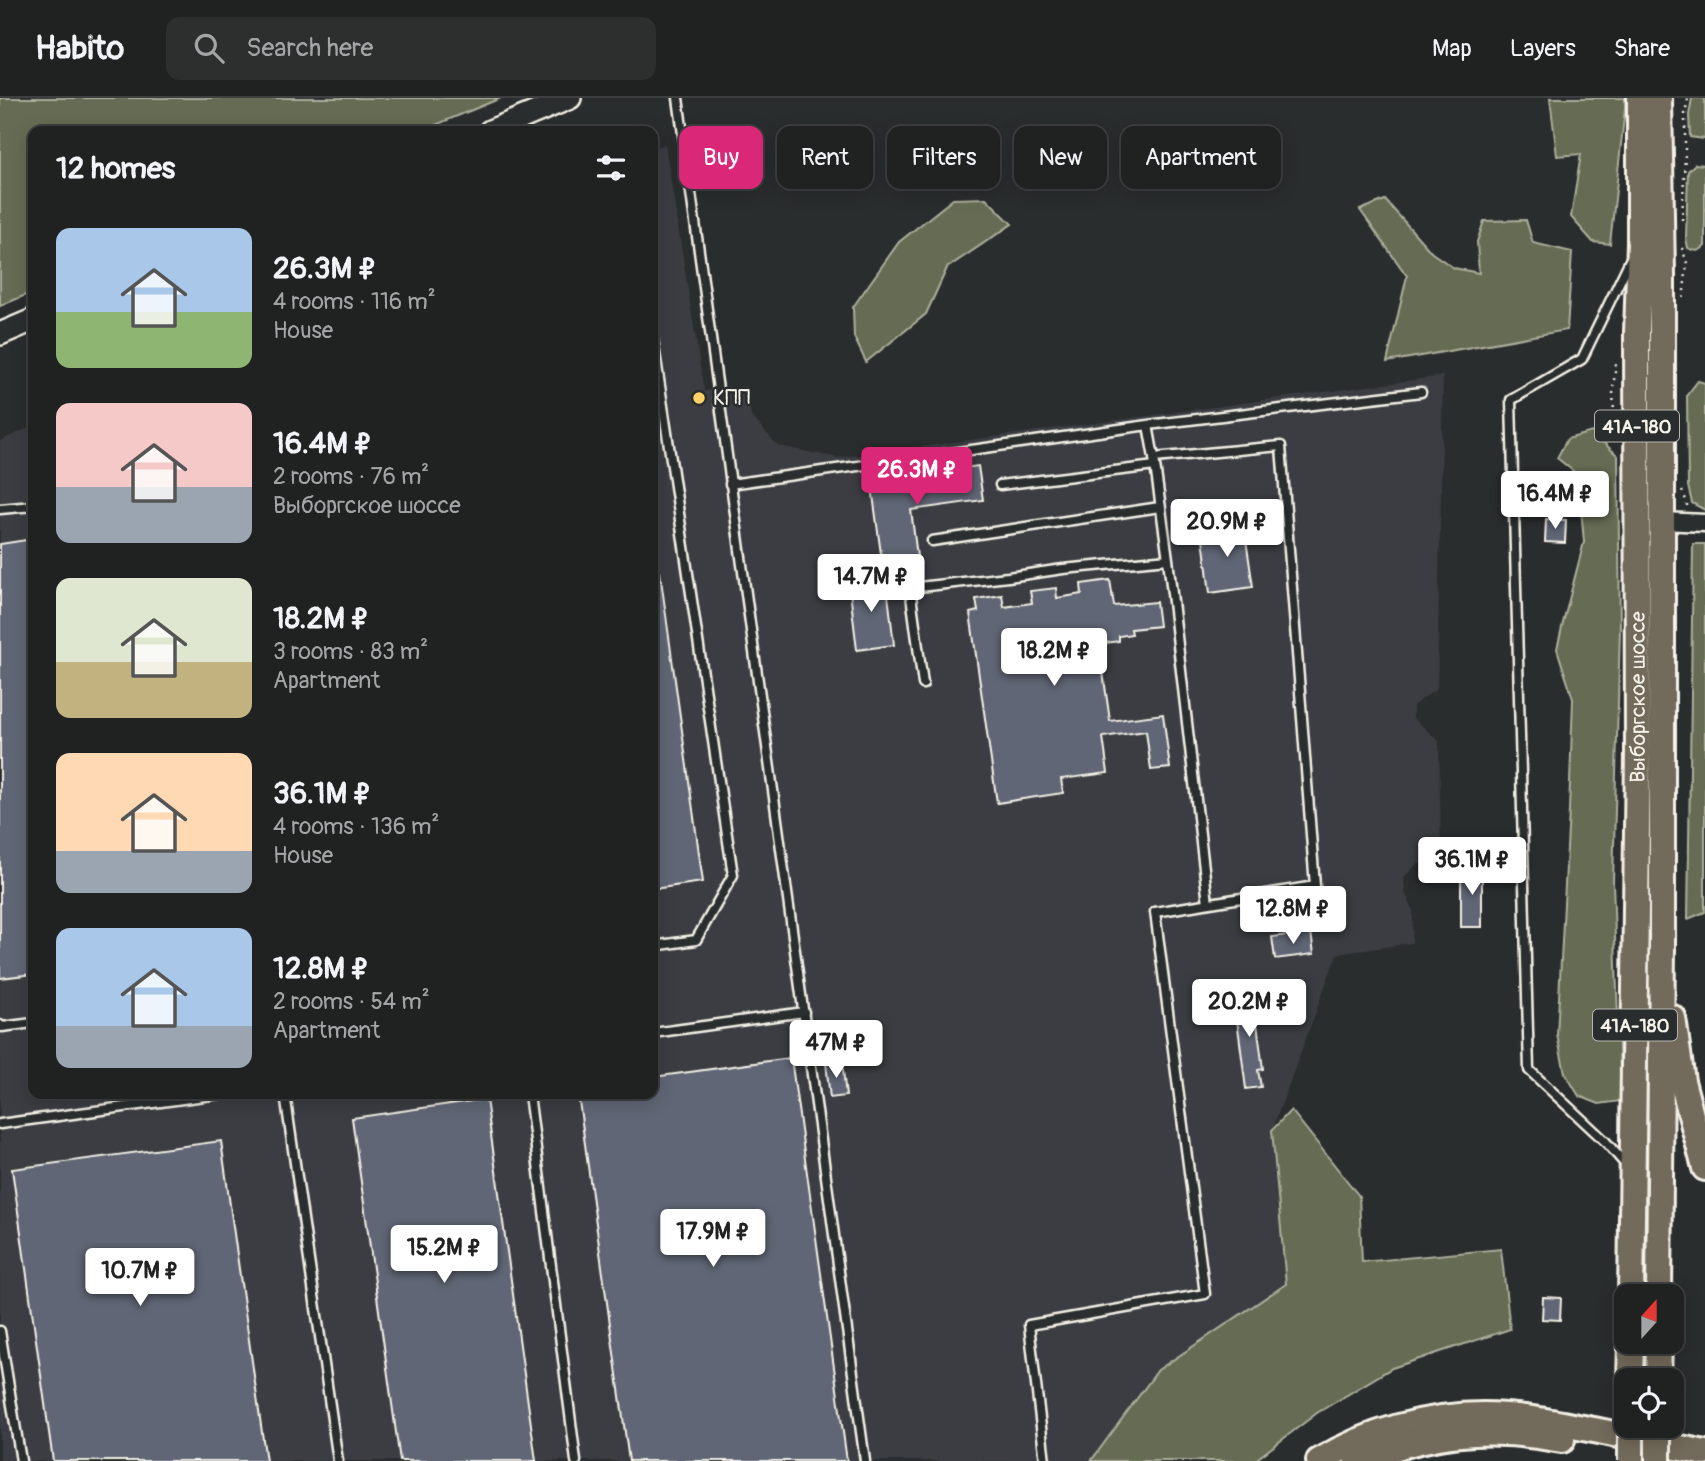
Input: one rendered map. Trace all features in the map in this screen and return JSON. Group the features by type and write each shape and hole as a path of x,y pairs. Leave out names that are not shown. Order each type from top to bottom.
{"main road":[{"path":"502,126 570,98"},
{"name":"Выборгское шоссе","path":"1631,1284 1638,767 1637,333 1640,98"},
{"name":"Выборгское шоссе","path":"1659,98 1662,274 1659,1284"},
{"path":"0,334 28,322"},
{"path":"1662,946 1682,1081 1705,1168"},
{"path":"1319,1461 1348,1445 1396,1428 1437,1418 1485,1415 1551,1421 1705,1453"},
{"path":"1357,1461 1422,1440 1462,1433 1549,1438 1666,1461"},
{"path":"1630,1438 1631,1461"},
{"path":"1658,1438 1658,1461"}],"street":[{"path":"1661,521 1705,523"}],"lane":[{"path":"678,98 865,1461"},
{"path":"1634,1173 1606,1142 1529,1070 1511,400 1582,359 1640,242"},
{"path":"658,372 733,875 696,940 658,945"},
{"path":"730,484 1148,425 1421,392"},
{"path":"1148,425 1168,559 1208,903"},
{"path":"1000,485 1282,446 1315,886 1155,912 1205,1294 1029,1325 1045,1461"},
{"path":"0,509 28,506"},
{"path":"932,541 1160,507"},
{"path":"923,684 910,588 1168,559"},
{"path":"658,1032 804,1012"},
{"path":"0,1025 28,1024"},
{"path":"0,1124 182,1099"},
{"path":"286,1099 338,1461"},
{"path":"530,1099 576,1461"},
{"path":"0,1331 21,1461"}],"path":[{"path":"1682,224 1685,114 1688,98"},
{"path":"1681,238 1687,263 1681,307"},
{"path":"1615,436 1613,390 1617,359"}],"shaded area":[{"path":"665,144 704,391 747,386 751,416 778,446 838,458 1443,376 1437,689 1413,705 1413,718 1439,741 1441,855 1416,865 1404,877 1405,892 1413,911 1412,943 1337,954 1272,1130 1286,1284 1158,1370 1091,1461 0,1461 0,441 28,428 28,1099 658,1099 658,147"}],"green space":[{"path":"0,98 501,98 433,126 28,126 28,294 0,306"},
{"path":"1550,98 1625,98 1610,244 1593,242 1571,217 1581,154 1557,156"},
{"path":"1692,98 1705,98 1705,139 1690,137 1689,115"},
{"path":"1695,164 1705,165 1705,246 1697,251 1688,248 1686,238 1688,171"},
{"path":"986,198 1012,224 947,268 926,314 866,362 854,337 853,307 899,242 953,199"},
{"path":"1385,200 1432,253 1454,268 1479,273 1477,242 1484,221 1526,220 1533,243 1572,252 1567,330 1387,362 1407,276 1360,210"},
{"path":"1698,381 1705,383 1705,510 1692,503 1688,486 1687,395"},
{"path":"1592,432 1618,456 1620,629 1613,882 1621,1101 1599,1104 1579,1096 1565,1073 1557,1035 1573,699 1557,649 1584,542 1578,475 1557,458 1567,439"},
{"path":"1693,544 1705,544 1705,912 1688,919"},
{"path":"1291,1110 1359,1196 1362,1262 1501,1249 1510,1329 1392,1368 1317,1413 1254,1461 1091,1461 1158,1370 1286,1284 1272,1130"}],"building":[{"path":"978,466 983,500 911,510 918,564 883,569 871,480"},
{"path":"1546,519 1566,520 1565,543 1545,542"},
{"path":"1244,526 1253,587 1210,593 1202,531"},
{"path":"28,540 28,975 0,978 0,544"},
{"path":"658,572 660,572 703,882 658,888"},
{"path":"886,578 894,645 857,650 849,583"},
{"path":"1110,580 1114,606 1156,602 1159,626 1131,629 1132,634 1119,636 1119,641 1099,644 1110,721 1163,714 1170,768 1151,770 1146,731 1103,737 1108,773 1061,779 1063,793 997,803 970,613 978,611 976,599 1002,595 1004,607 1032,603 1030,591 1056,588 1057,598 1082,594 1081,584"},
{"path":"1466,866 1482,866 1482,927 1461,927 1461,874 1466,874"},
{"path":"1311,932 1314,954 1275,959 1272,937"},
{"path":"1253,993 1263,1069 1258,1070 1261,1087 1246,1089 1234,996"},
{"path":"791,1058 847,1461 629,1461 579,1099 658,1099 658,1076"},
{"path":"842,1061 846,1096 830,1098 826,1063"},
{"path":"486,1099 536,1461 400,1461 352,1118"},
{"path":"221,1141 266,1461 53,1461 12,1169"},
{"path":"1543,1297 1561,1298 1560,1320 1542,1319"}],"place":[{"name":"КПП","path":"699,398"}]}
